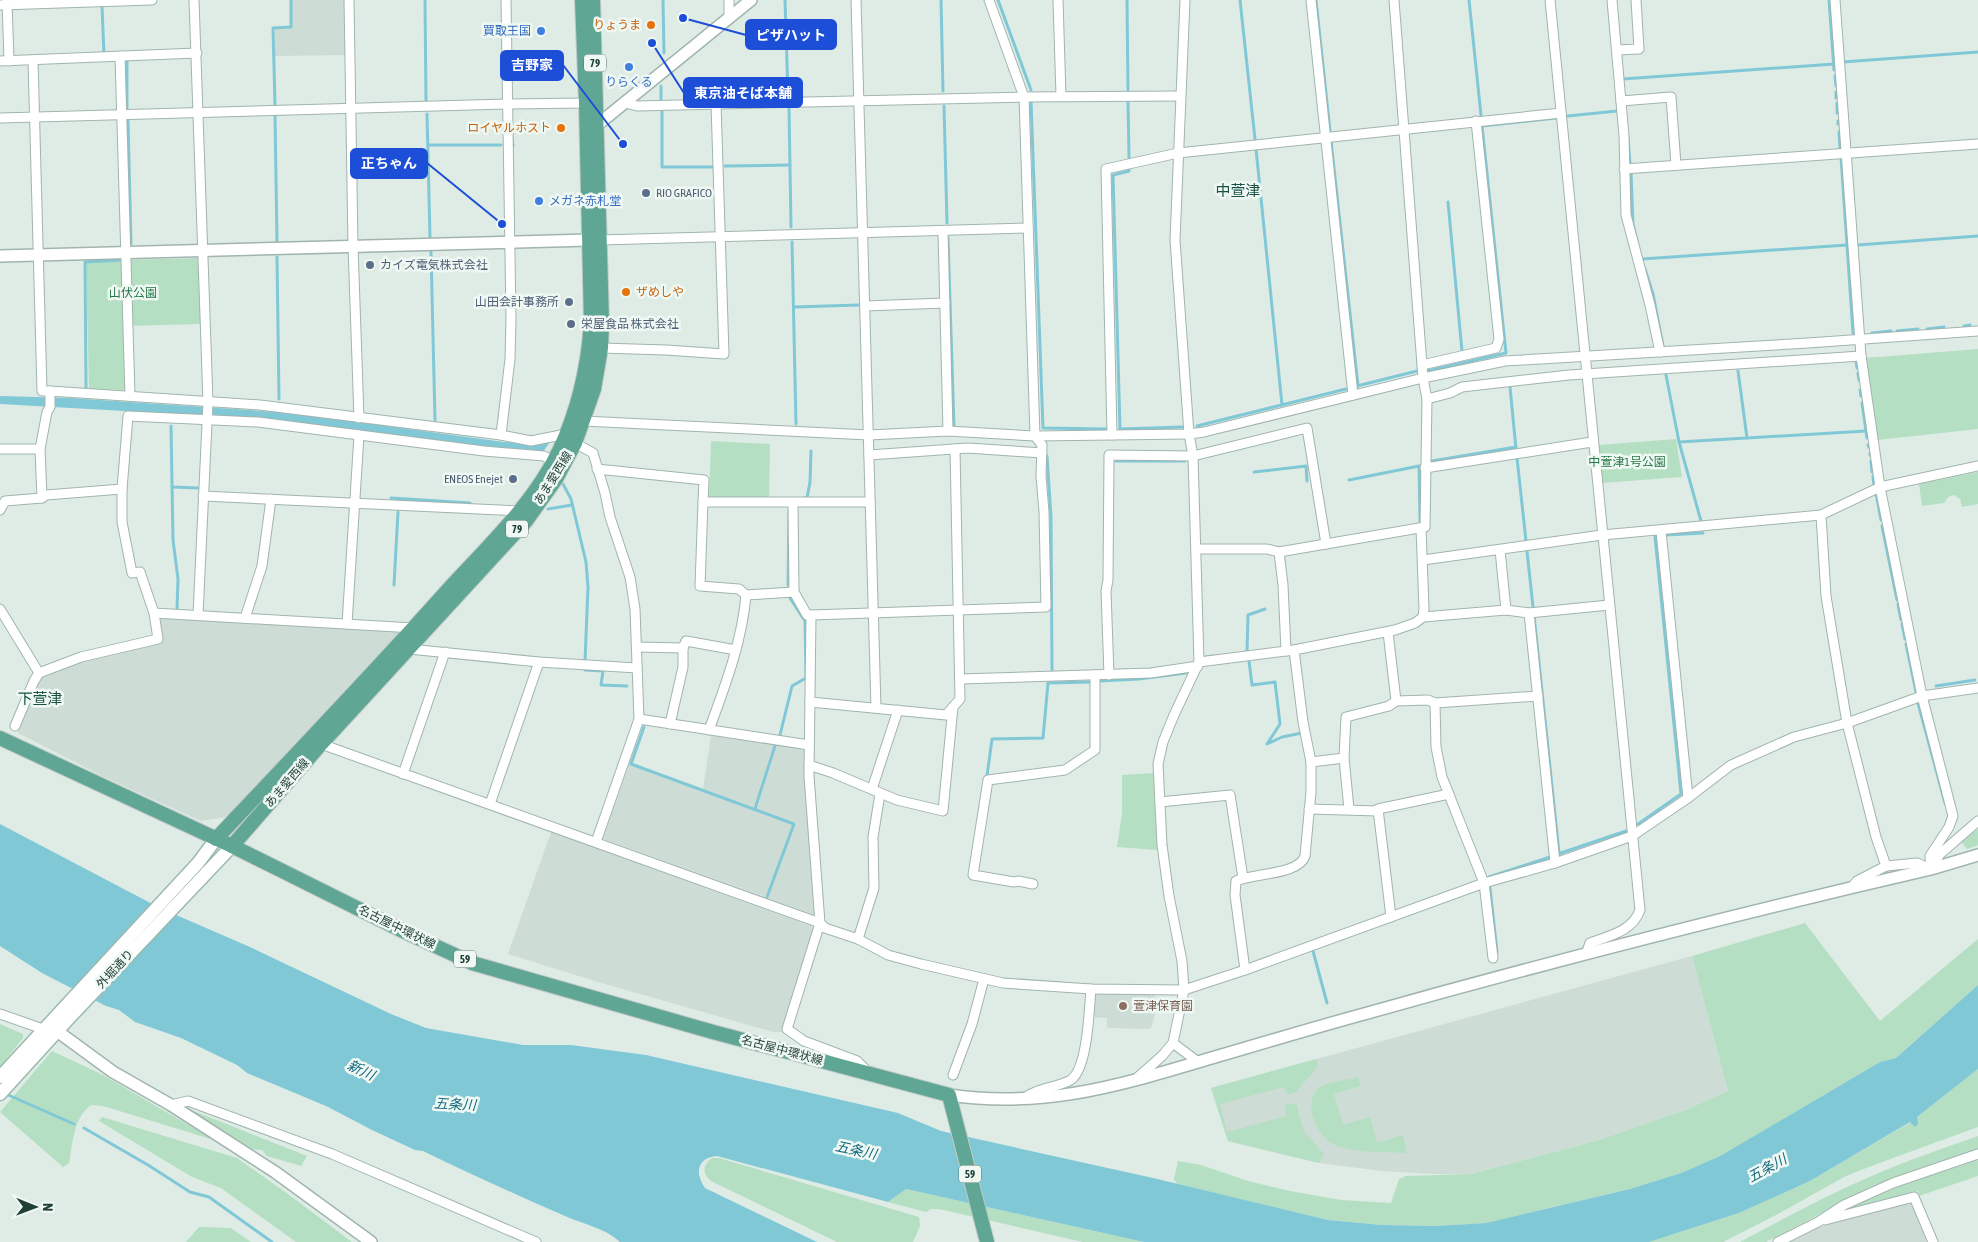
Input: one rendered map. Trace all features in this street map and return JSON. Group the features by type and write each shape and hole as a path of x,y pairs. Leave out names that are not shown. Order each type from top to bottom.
{"main road":[{"name":"あま愛西線","path":"582,0 586,103 592,129"},
{"name":"あま愛西線","path":"232,846 320,744 410,649 526,520 556,479 570,438 589,350 594,240 592,129 593,0"},
{"name":"あま愛西線","path":"216,839 414,628 520,511 553,461 583,421 594,389 601,348 602,323 594,240"},
{"name":"名古屋中環状線","path":"3,739 232,846 472,963 713,1032 869,1074 950,1100"},
{"name":"外堀通り","path":"202,867 216,839"},
{"name":"外堀通り","path":"0,1094 34,1048 43,1029 66,1014 202,867 232,846"},
{"name":"外堀通り","path":"0,1077 57,1031 66,1014"},
{"name":"59","path":"950,1100 987,1242"}],"street":[{"path":"152,0 5,3 4,61 197,53"},
{"path":"194,0 208,403 198,615"},
{"path":"349,0 353,246 359,418"},
{"path":"501,435 510,353 506,0"},
{"path":"728,0 729,18"},
{"path":"592,129 751,0"},
{"path":"856,0 876,708"},
{"path":"793,504 794,592 807,615 1046,607 1045,531 1041,476 1042,445 1036,436 1024,97 989,0"},
{"path":"1058,0 1061,96"},
{"path":"1134,1082 1173,1043 1184,990 1182,961 1169,896 1162,845 1158,764 1163,742 1174,715 1199,664 1193,456 1189,434 1175,240 1185,0"},
{"path":"1311,0 1353,395"},
{"path":"1197,550 1267,549 1280,552 1425,527 1427,399 1423,378 1394,0"},
{"path":"1550,0 1586,356 1592,442 1640,910 1637,918 1630,926 1590,943 1586,954"},
{"path":"1612,0 1621,101 1626,216 1650,305 1660,352"},
{"path":"1617,50 1639,49 1636,0"},
{"path":"1835,0 1861,356 1880,487 1922,696 1953,816 1949,827 1930,856 1931,869"},
{"path":"120,56 130,396"},
{"path":"34,60 42,391 260,405 539,440 570,438 593,453 610,517 630,577 635,608 639,719 596,842"},
{"path":"625,103 637,106 1061,96 1180,96"},
{"path":"1621,101 1671,97 1676,165"},
{"path":"0,118 586,103"},
{"path":"601,348 724,354 716,104"},
{"path":"1112,435 1106,169 1178,153 1561,113"},
{"path":"1422,365 1496,348 1498,344 1476,121"},
{"path":"1624,169 1978,144"},
{"path":"0,256 1028,228"},
{"path":"942,231 948,431"},
{"path":"865,306 945,303"},
{"path":"583,421 869,435 948,431 1036,436 1189,434 1204,432 1423,378 1505,361 1978,331"},
{"path":"1427,399 1450,393 1462,387 1587,375 1861,356"},
{"path":"42,498 40,449 47,412 50,407 50,393"},
{"path":"15,726 39,673 81,657 158,639 154,613 140,572 132,573 122,522 122,489 128,416 207,418 258,422 484,451 544,456 553,461"},
{"path":"1109,675 1106,591 1108,580 1109,455 1193,456 1307,428 1326,544"},
{"path":"347,624 359,435"},
{"path":"1425,468 1592,442"},
{"path":"0,449 40,449"},
{"path":"869,455 955,449 1042,454"},
{"path":"810,702 946,715 960,699 955,449"},
{"path":"1423,560 1602,536 1820,514 1880,487 1978,466"},
{"path":"597,469 704,480 700,586 739,589 746,595 794,592"},
{"path":"0,510 5,501 42,498 46,495 122,489"},
{"path":"203,496 520,511"},
{"path":"245,618 262,566 271,499"},
{"path":"703,502 793,504 793,502 870,502"},
{"path":"1820,514 1826,596 1847,722 1876,837 1886,866"},
{"path":"1421,528 1423,617"},
{"path":"1661,531 1688,798"},
{"path":"1500,550 1506,610"},
{"path":"1245,970 1235,895 1236,881 1301,864 1305,856 1309,809 1311,762 1290,651 1280,552"},
{"path":"709,730 736,650 744,615 746,595"},
{"path":"960,679 1151,673 1341,642 1415,624 1423,617 1506,610 1530,613 1609,604"},
{"path":"0,609 39,673"},
{"path":"154,613 414,628"},
{"path":"1530,613 1555,862"},
{"path":"811,615 809,766 820,923 787,1029 804,1041 857,1061 869,1074"},
{"path":"1388,632 1396,701"},
{"path":"670,724 684,666 683,648 686,641 736,650"},
{"path":"637,647 683,648"},
{"path":"410,649 539,662 637,668"},
{"path":"403,774 445,652"},
{"path":"490,804 539,662"},
{"path":"1034,884 973,874 988,780 1065,770 1095,750 1095,676"},
{"path":"320,744 820,923 825,928 858,939 888,955 1003,983 1091,989 1184,990 1484,884 1632,836 1688,798 1731,765 1794,737 1847,722 1922,696 1978,688"},
{"path":"1350,809 1344,758 1346,717 1389,706 1396,701 1428,700 1435,703 1538,696"},
{"path":"1435,703 1437,762 1484,884 1493,958"},
{"path":"809,766 833,773 911,804 943,811 953,707"},
{"path":"858,939 874,888 873,837 876,791 898,710"},
{"path":"639,719 809,745"},
{"path":"1311,762 1344,758"},
{"path":"1309,809 1378,811 1378,809 1450,794"},
{"path":"1160,802 1230,795 1243,878"},
{"path":"1378,811 1391,917"},
{"path":"1931,869 1940,854 1978,821"},
{"path":"950,1100 1022,1100 1058,1096 1134,1082 1364,1014 1586,954 1931,869 1978,855"},
{"path":"1851,888 1858,881 1886,866 1917,863 1931,869"},
{"path":"953,1075 972,1024 984,979"},
{"path":"1022,1100 1036,1091 1070,1081 1077,1074 1085,1046 1091,989"},
{"path":"0,1014 43,1029 57,1031 113,1072 171,1105 275,1172 371,1242"},
{"path":"1173,1043 1198,1062"},
{"path":"171,1105 188,1101 332,1154 536,1242"},
{"path":"1778,1242 1818,1222 1844,1205 1893,1183 1978,1154"},
{"path":"1818,1222 1914,1197 1933,1242"}],"shaded area":[{"path":"292,0 344,0 345,55 275,56 275,29 292,28"},
{"path":"158,617 404,630 355,683 352,683 232,816 201,821 104,777 18,733 18,724 23,722 22,717 37,680 44,674 83,658 161,641"},
{"path":"711,735 774,745 755,808 703,789"},
{"path":"777,745 805,750 805,777 815,915 768,898 796,823 757,809"},
{"path":"629,765 793,824 766,897 603,839"},
{"path":"551,832 811,926 815,932 783,1032 773,1032 508,954"},
{"path":"1692,956 1728,1091 1688,1109 1599,1140 1471,1174 1382,1171 1319,1163 1228,1141 1211,1088"},
{"name":"萱津保育園","path":"1095,993 1155,993 1155,1015 1151,1028 1107,1028 1107,1018 1090,1017"},
{"path":"1906,1202 1915,1207 1929,1242 1790,1242 1837,1219"}],"green space":[{"name":"山伏公園","path":"199,258 201,324 124,326 125,390 89,389 86,261"},
{"path":"1978,349 1978,429 1877,440 1865,358"},
{"name":"中萱津1号公園","path":"1676,439 1682,477 1602,483 1599,445"},
{"path":"711,441 770,444 769,500 709,500"},
{"path":"1978,472 1978,504 1962,507 1960,499 1954,495 1948,497 1944,503 1922,506 1919,484"},
{"path":"1153,773 1157,850 1117,847 1122,814 1122,775"},
{"path":"1978,829 1978,845 1967,849 1961,841"},
{"path":"1805,923 1880,1021 1978,939 1978,985 1896,1058 1880,1062 1720,1156 1681,1173 1630,1189 1486,1223 1435,1226 1382,1225 1328,1220 1177,1184 1174,1179 1178,1161 1201,1165 1248,1181 1290,1191 1341,1200 1391,1203 1399,1179 1406,1176 1471,1174 1599,1140 1688,1109 1728,1091 1692,956"},
{"path":"0,1024 23,1034 23,1038 0,1067"},
{"path":"52,1051 103,1075 214,1140 103,1106 91,1105 85,1110 77,1124 69,1163 63,1167 0,1112"},
{"path":"1316,1059 1318,1066 1296,1092 1287,1095 1284,1087 1220,1104 1227,1132 1287,1116 1285,1105 1296,1103 1304,1132 1324,1154 1319,1163 1228,1141 1211,1088"},
{"path":"1978,1069 1978,1127 1846,1176 1723,1242 1649,1242 1739,1213 1810,1181 1911,1122 1915,1126 1917,1117"},
{"path":"1358,1077 1360,1086 1334,1094 1343,1125 1370,1117 1377,1143 1403,1135 1407,1153 1370,1152 1342,1148 1335,1145 1322,1134 1313,1116 1312,1098 1324,1085"},
{"path":"189,1109 307,1156 301,1166 267,1156 262,1150 247,1149"},
{"path":"102,1117 237,1158 352,1242 296,1242 221,1188 192,1177 99,1121"},
{"path":"1978,1136 1978,1149 1895,1177 1766,1242 1740,1242 1867,1178"},
{"path":"712,1158 719,1158 919,1217 920,1226 913,1242 837,1242 711,1181 704,1170 706,1164"},
{"path":"1978,1158 1978,1176 1919,1196 1918,1191 1844,1210 1904,1184"},
{"path":"906,1189 1144,1242 1083,1242 939,1209 931,1209 926,1212 888,1202"},
{"path":"199,1227 231,1228 251,1242 186,1242"}],"water":[{"path":"0,396 70,398 291,413 504,442 537,444 550,442 543,452 530,452 213,416 0,404"},
{"path":"0,824 160,908 250,947 391,1014 426,1028 523,1045 571,1045 646,1055 898,1113 941,1131 1153,1178 1328,1220 1382,1225 1435,1226 1486,1223 1630,1189 1681,1173 1720,1156 1880,1062 1896,1058 1978,985 1978,1069 1917,1117 1918,1124 1915,1127 1910,1122 1810,1181 1739,1213 1649,1242 1144,1242 906,1189 888,1202 717,1156 705,1160 699,1168 700,1177 705,1188 817,1242 620,1242 602,1230 565,1216 423,1151 415,1150 326,1106 247,1073 237,1065 181,1038 135,1022 119,1010 106,1006 42,973 0,946"}],"waterway":[{"path":"275,105 273,28 291,27 291,0"},
{"path":"425,0 426,101"},
{"path":"663,0 664,53"},
{"path":"785,0 788,95"},
{"path":"941,0 943,91"},
{"path":"998,0 1031,90"},
{"path":"1127,0 1128,90"},
{"path":"1240,0 1255,139"},
{"path":"1316,0 1330,131"},
{"path":"1469,0 1481,115"},
{"path":"1829,0 1834,70"},
{"path":"102,6 104,55"},
{"path":"1843,62 1978,52"},
{"path":"127,60 127,108"},
{"path":"1623,79 1834,64"},
{"path":"1835,76 1836,86"},
{"path":"661,86 661,99"},
{"path":"1836,92 1836,98"},
{"path":"1031,101 1043,428 1106,429"},
{"path":"1128,101 1129,158"},
{"path":"1837,103 1837,113"},
{"path":"944,106 947,223"},
{"path":"789,108 791,227"},
{"path":"662,111 662,167 713,167"},
{"path":"1568,116 1617,111"},
{"path":"427,114 430,238"},
{"path":"275,115 277,242"},
{"path":"1427,371 1506,353 1482,126 1556,118"},
{"path":"128,121 131,244"},
{"path":"1839,132 1840,148"},
{"path":"512,136 513,146"},
{"path":"1628,137 1630,164"},
{"path":"1331,141 1358,386"},
{"path":"429,145 501,145"},
{"path":"1256,149 1282,405"},
{"path":"1839,157 1841,157 1853,333"},
{"path":"725,166 790,165"},
{"path":"1120,429 1113,175 1129,171 1129,169"},
{"path":"1631,171 1633,224 1637,241"},
{"path":"1448,202 1462,351"},
{"path":"1858,245 1978,236"},
{"path":"948,238 954,426"},
{"path":"792,242 796,424"},
{"path":"1642,259 1847,245"},
{"path":"431,252 435,420"},
{"path":"277,257 279,399"},
{"path":"86,388 85,262 121,260"},
{"path":"1645,269 1653,294 1663,346"},
{"path":"794,307 859,305"},
{"path":"1964,326 1970,325"},
{"path":"1927,329 1944,327"},
{"path":"1897,331 1918,329"},
{"path":"1872,333 1891,331"},
{"path":"1856,360 1857,368"},
{"path":"1357,386 1417,371"},
{"path":"1738,371 1747,438"},
{"path":"1858,373 1859,380"},
{"path":"1666,375 1679,442 1701,521"},
{"path":"1510,387 1516,449"},
{"path":"1197,426 1346,389"},
{"path":"1860,390 1861,396"},
{"path":"1862,403 1867,438"},
{"path":"171,426 173,540 178,579 177,610"},
{"path":"1120,429 1182,427"},
{"path":"1679,442 1866,431"},
{"path":"1432,461 1516,447"},
{"path":"804,498 807,498 810,482 811,451"},
{"path":"1047,456 1051,517 1052,670"},
{"path":"1517,458 1526,541"},
{"path":"1116,461 1185,461"},
{"path":"1871,461 1872,472"},
{"path":"1254,472 1306,466 1307,481"},
{"path":"1349,480 1419,466 1420,522"},
{"path":"1873,476 1874,486"},
{"path":"563,484 571,499 586,562 588,587 585,661"},
{"path":"172,487 198,488"},
{"path":"1876,493 1881,520"},
{"path":"391,498 470,503"},
{"path":"548,509 572,505"},
{"path":"394,585 398,512"},
{"path":"788,585 789,512"},
{"path":"1882,526 1897,600"},
{"path":"1667,535 1703,533"},
{"path":"1638,824 1681,794 1655,537 1657,537"},
{"path":"1527,551 1533,607"},
{"path":"780,735 792,686 806,678 805,621 790,598"},
{"path":"1898,604 1901,620"},
{"path":"1247,653 1248,615 1265,609"},
{"path":"1534,615 1559,853"},
{"path":"1902,624 1905,639"},
{"path":"1906,644 1916,692"},
{"path":"1206,657 1214,656"},
{"path":"1249,661 1252,685 1275,682 1280,724 1267,744 1282,737 1302,733"},
{"path":"585,670 603,671 601,685 627,686"},
{"path":"1100,681 1139,679 1186,673"},
{"path":"1936,686 1975,680"},
{"path":"987,776 992,739 1043,738 1048,683 1090,682"},
{"path":"1918,703 1945,803"},
{"path":"644,727 631,764 794,824 767,897"},
{"path":"755,809 775,746"},
{"path":"1558,854 1626,831"},
{"path":"1489,877 1550,857"},
{"path":"1490,888 1497,952"},
{"path":"1313,951 1327,1003"},
{"path":"6,1094 74,1124"},
{"path":"84,1128 190,1192 209,1197 272,1242"}],"place":[{"name":"ピザハット","path":"683,18"},
{"name":"りょうま","path":"651,25"},
{"name":"買取王国","path":"541,31"},
{"name":"東京油そば本舗","path":"652,43"},
{"name":"りらくる","path":"629,67"},
{"name":"ロイヤルホスト","path":"561,128"},
{"name":"吉野家","path":"623,144"},
{"name":"RIO GRAFICO","path":"646,193"},
{"name":"メガネ赤札堂","path":"539,201"},
{"name":"正ちゃん","path":"502,224"},
{"name":"カイズ電気株式会社","path":"370,265"},
{"name":"ザめしや","path":"626,292"},
{"name":"山田会計事務所","path":"569,302"},
{"name":"栄屋食品 株式会社","path":"571,324"},
{"name":"ENEOS Enejet","path":"513,479"},
{"name":"萱津保育園","path":"1123,1006"}],"district":[{"name":"中萱津","path":"1238,191"},
{"name":"下萱津","path":"40,699"}],"water label":[{"name":"新川","path":"361,1070"},
{"name":"五条川","path":"455,1104"},
{"name":"五条川","path":"856,1150"},
{"name":"五条川","path":"1767,1168"}]}
